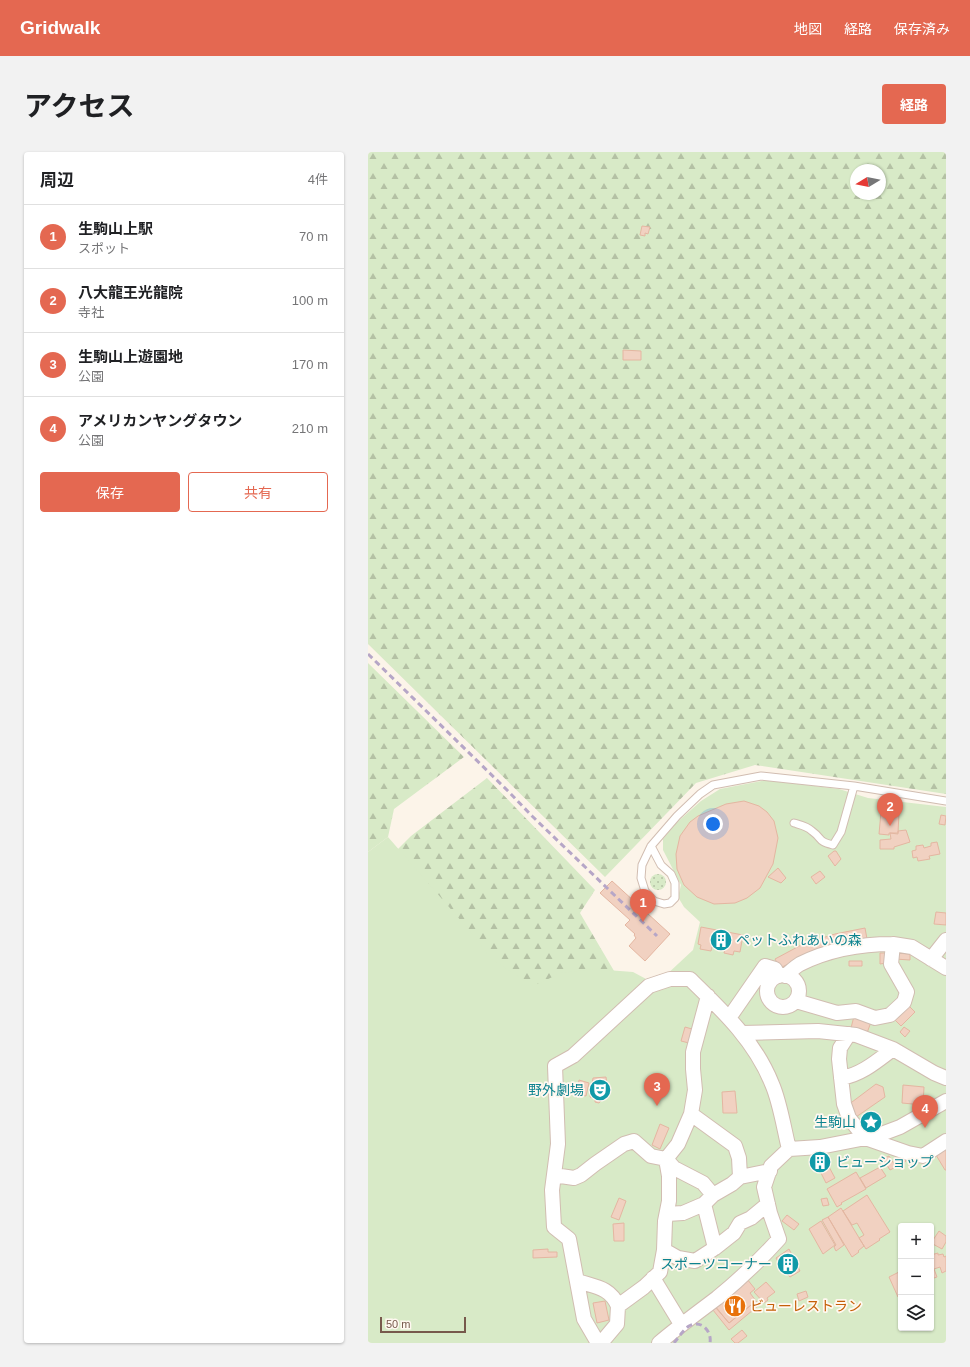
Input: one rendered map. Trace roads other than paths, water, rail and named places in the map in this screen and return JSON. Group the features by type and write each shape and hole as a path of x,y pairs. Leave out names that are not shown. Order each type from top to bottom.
{"street":[{"path":"931,959 946,940"},
{"path":"730,1018 765,966 775,968 782,976 794,980 799,988 796,1001 786,1007 781,1007 772,1002 767,992 768,987 774,978 782,976 799,965 832,952 876,944 893,944 912,947 946,968"},
{"path":"796,1001 837,1013 856,1012 875,1018 890,1016 904,1002 907,992 891,964 893,944"},
{"path":"577,1281 607,1290 615,1298 618,1306 617,1324 599,1343 584,1318 569,1239 554,1227 552,1190 558,1144 555,1066 573,1056 649,986 670,979 690,979 730,1018 754,1047 773,1084 789,1149"},
{"path":"618,1306 660,1272 664,1250 666,1214 669,1201 669,1176 666,1159 678,1144 691,1114 695,1090 693,1052 708,996"},
{"path":"742,1033 818,1031 856,1035 894,1049 934,1073 946,1078"},
{"path":"849,1034 840,1048 839,1060 844,1104 849,1118 864,1138 908,1153 923,1156 946,1141"},
{"path":"841,1078 852,1076 875,1063 894,1049"},
{"path":"659,1343 681,1324 718,1297 760,1260 779,1239 764,1187 771,1166 789,1149 820,1147 876,1136 900,1126 946,1101"},
{"path":"691,1114 735,1146 739,1158 740,1177"},
{"path":"554,1175 574,1178 577,1177 624,1144 634,1141 651,1156 666,1159 674,1168 703,1183 709,1200 716,1248"},
{"path":"666,1214 683,1213 709,1200 740,1177 770,1171"},
{"path":"664,1250 678,1258 695,1260 716,1248 734,1233 740,1223 751,1218 768,1204"},
{"path":"653,1278 681,1324"}],"lane":[{"path":"651,846 661,865 671,874 675,884 675,898 670,903 664,904 654,901 644,891 641,878 642,866 651,846 689,804 713,785 761,776 854,786 946,801"},
{"path":"794,823 806,827 814,832 822,842 833,845 841,832 854,786"}],"railway":[{"path":"368,654 532,816 657,936"},
{"path":"674,1343 683,1332 693,1324 698,1324 705,1327 709,1334 710,1343"}],"place":[{"name":"八大龍王光龍院","path":"890,826"},
{"name":"生駒山上駅","path":"643,922"},
{"name":"ペットふれあいの森","path":"721,940"},
{"name":"野外劇場","path":"600,1090"},
{"name":"生駒山上遊園地","path":"657,1106"},
{"name":"生駒山","path":"871,1122"},
{"name":"アメリカンヤングタウン","path":"925,1128"},
{"name":"ビューショップ","path":"820,1162"},
{"name":"スポーツコーナー","path":"788,1264"},
{"name":"ビューレストラン","path":"735,1306"}]}
